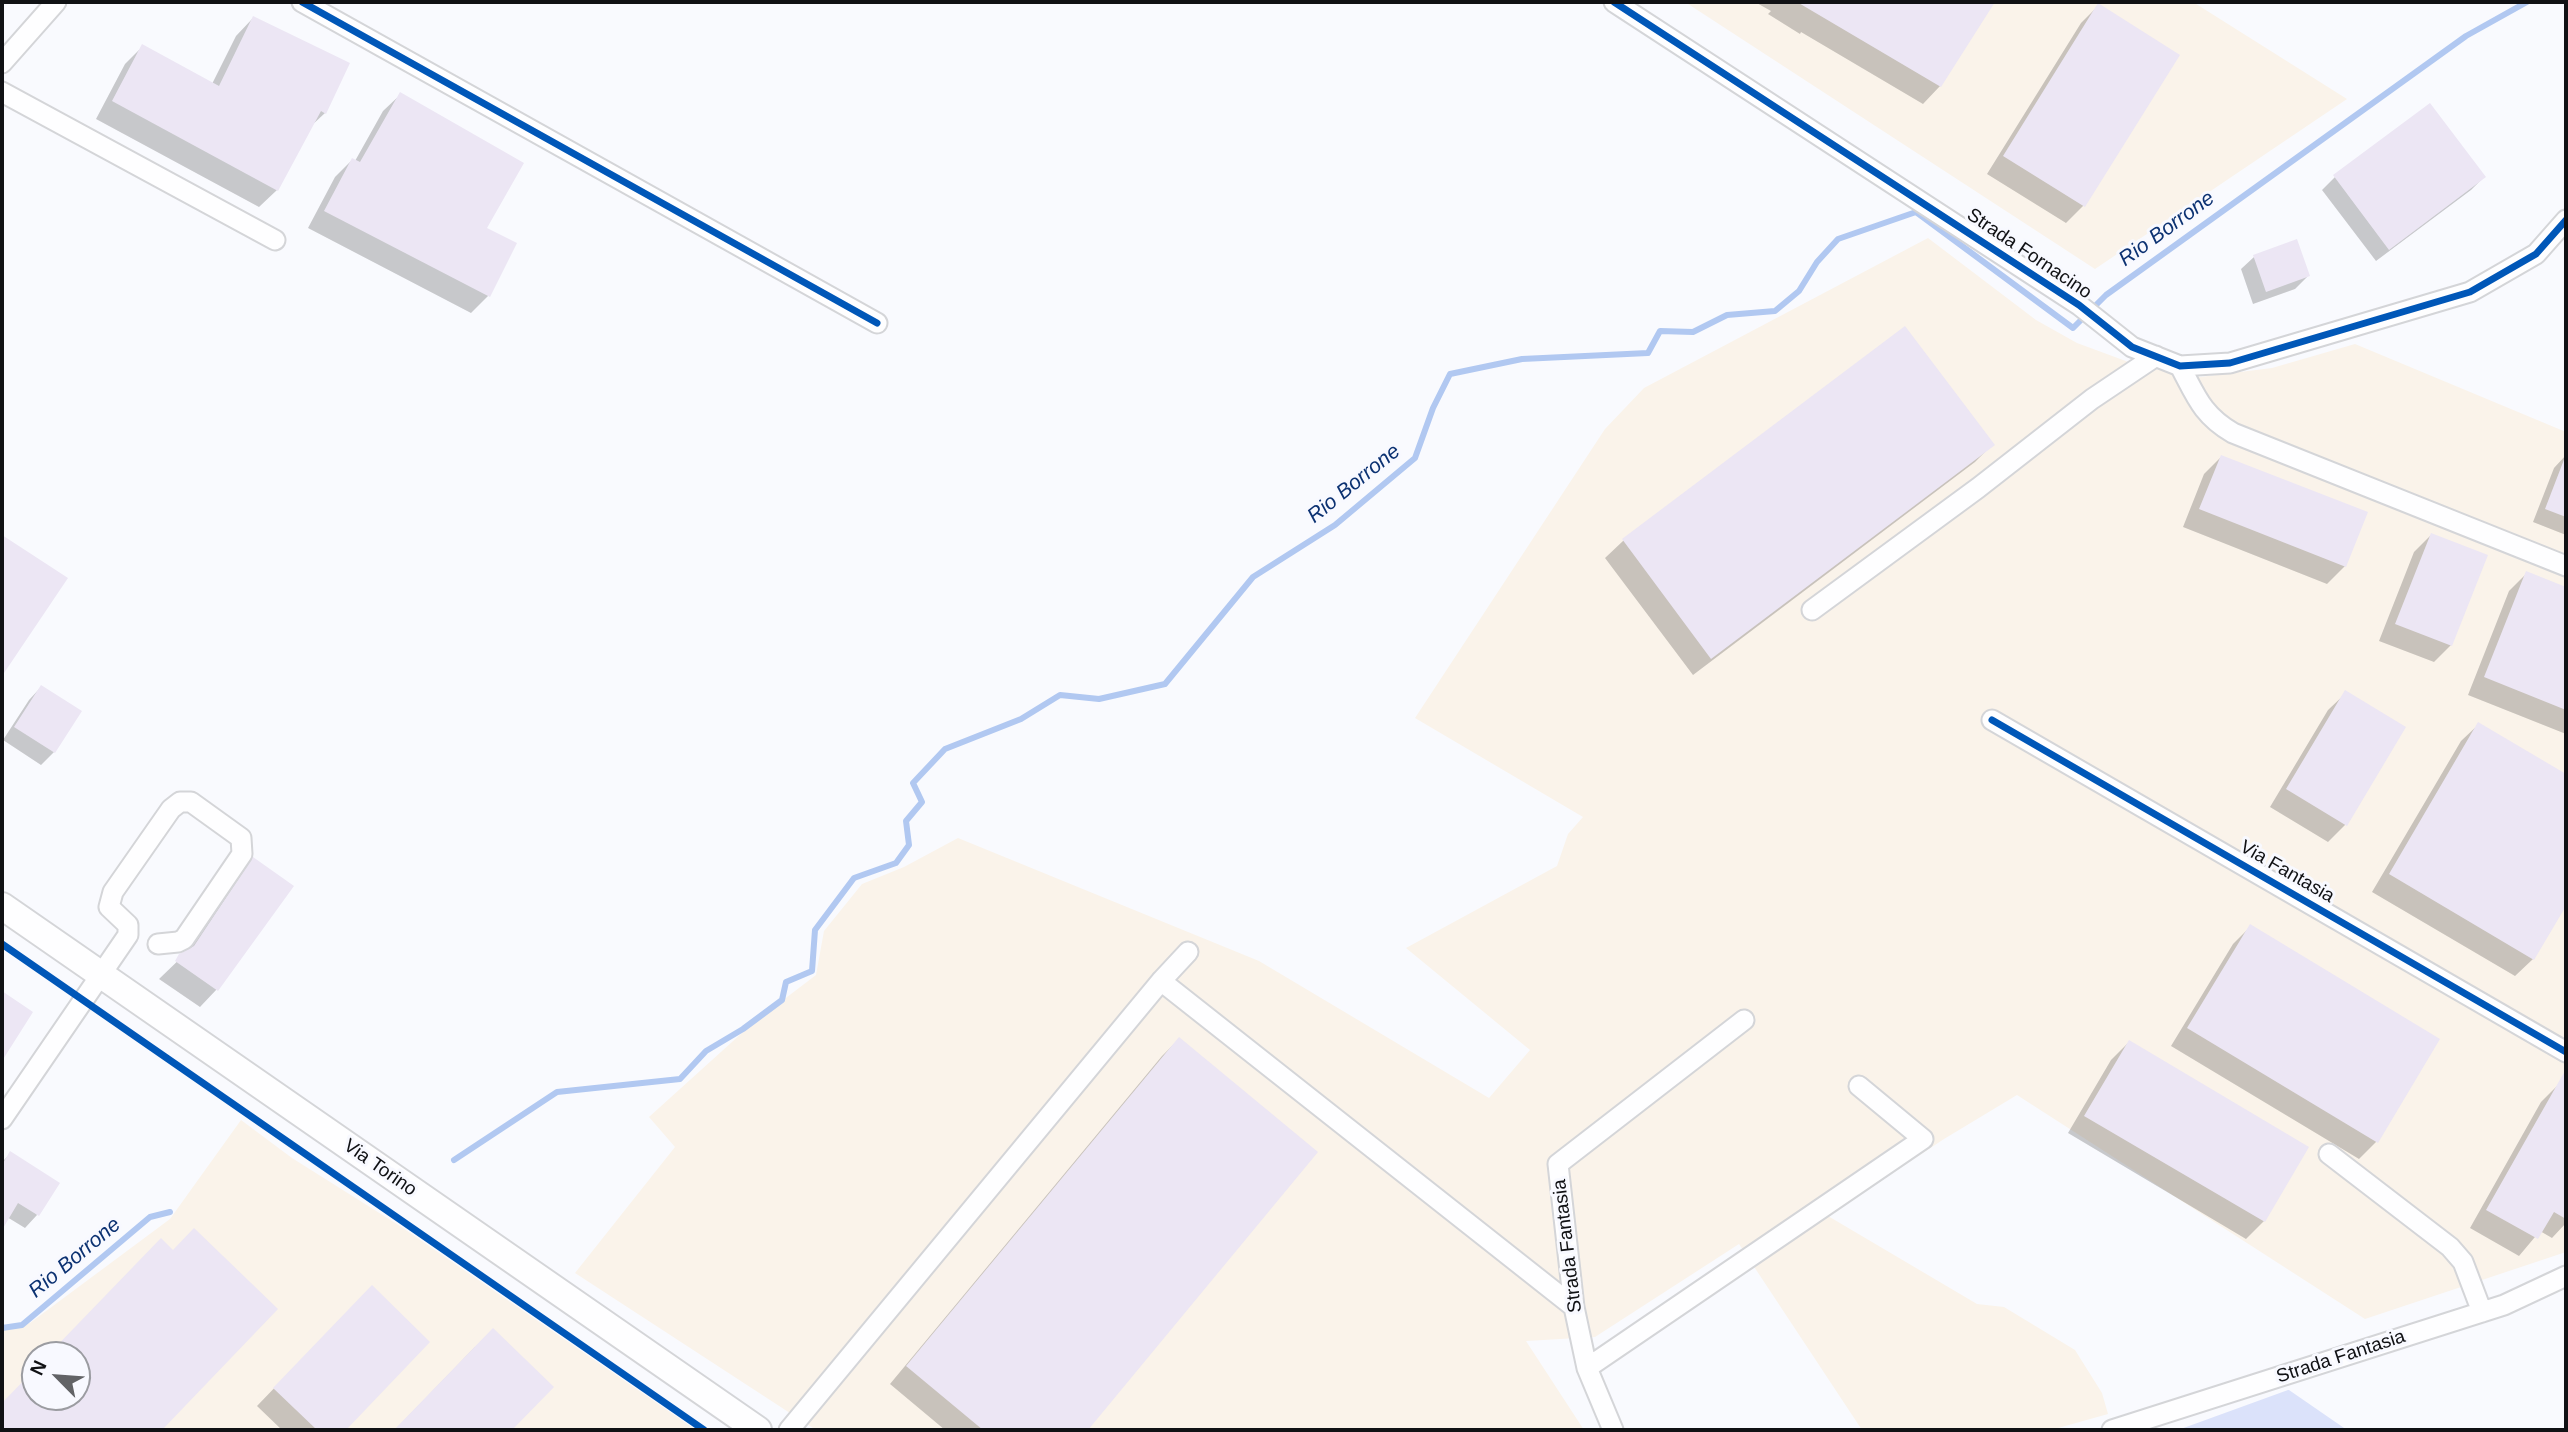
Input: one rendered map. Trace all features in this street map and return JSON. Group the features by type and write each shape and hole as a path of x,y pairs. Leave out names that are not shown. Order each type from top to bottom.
{"main road":[{"name":"Via Torino","path":"2,906 753,1429"}],"street":[{"path":"2,63 56,2"},
{"path":"302,2 877,323"},
{"name":"Strada Fornacino","path":"1614,2 2079,305 2132,347 2180,366 2230,363 2470,292 2536,254 2566,220"},
{"path":"2,92 275,240"},
{"path":"1812,610 1978,488 2092,399 2156,356"},
{"path":"2180,366 2204,411 2233,433 2566,566"},
{"name":"Via Fantasia","path":"1992,720 2566,1052"},
{"path":"2,1119 129,933 125,921 111,910 110,898 172,809 180,802 191,802 238,835 242,841 242,854 184,939 158,944"},
{"path":"789,1430 1161,981 1188,952"},
{"path":"1161,981 1574,1307"},
{"name":"Strada Fantasia","path":"1613,1430 1587,1367 1574,1307 1558,1164 1744,1020"},
{"path":"1587,1367 1923,1139 1859,1086"},
{"path":"2329,1154 2450,1247 2463,1262 2482,1312"},
{"name":"Strada Fantasia","path":"2112,1430 2504,1305 2566,1276"}],"shaded area":[{"path":"1685,2 2193,2 2347,99 2095,269"},
{"path":"1928,238 2036,320 2077,343 2142,367 2200,377 2272,368 2355,344 2566,432 2566,1252 2365,1319 2017,1095 1944,1139 1828,1216 1977,1304 2004,1307 2075,1350 2102,1393 2108,1414 2051,1430 1862,1430 1739,1244 1595,1337 1526,1341 1584,1430 816,1430 575,1273 675,1147 649,1117 753,1023 816,975 824,931 862,884 904,867 958,838 1259,961 1489,1098 1530,1050 1406,948 1557,866 1568,834 1583,817 1415,718 1605,429 1644,388"},
{"path":"241,1120 292,1158 400,1226 696,1430 2,1430 2,1326 30,1323 170,1219"},
{"path":"2288,1390 2347,1430 2178,1430"}],"building":[{"path":"1797,2 1995,2 1941,87"},
{"path":"2098,3 2180,55 2085,207 2003,156"},
{"path":"253,16 350,63 326,114 321,111 278,191 112,101 142,44 219,86"},
{"path":"400,92 524,163 487,228 517,243 490,297 324,211 352,158 360,162"},
{"path":"2430,103 2486,177 2389,250 2333,175"},
{"path":"2297,239 2310,276 2266,292 2253,255"},
{"path":"1905,326 1995,445 1711,659 1622,539"},
{"path":"2221,455 2368,512 2346,567 2199,509"},
{"path":"2566,457 2566,517 2545,509"},
{"path":"2431,533 2488,555 2452,646 2395,624"},
{"path":"2,535 68,578 2,676"},
{"path":"2526,571 2566,587 2566,710 2484,677"},
{"path":"41,685 82,711 55,753 14,727"},
{"path":"2345,690 2406,727 2347,826 2286,789"},
{"path":"2478,722 2566,774 2566,906 2534,960 2389,874"},
{"path":"253,857 294,886 218,991 175,961 179,954 194,946"},
{"path":"2250,924 2440,1039 2378,1143 2187,1028"},
{"path":"2,991 33,1012 2,1061"},
{"path":"1179,1037 1318,1152 1088,1430 983,1430 906,1366"},
{"path":"2129,1040 2309,1147 2265,1222 2084,1116"},
{"path":"2566,1069 2566,1219 2554,1212 2538,1239 2486,1210"},
{"path":"10,1151 60,1183 39,1216 18,1203 2,1230 2,1165"},
{"path":"194,1228 278,1309 162,1430 2,1430 2,1403 21,1383 21,1411 91,1411 91,1341 62,1341 161,1238 173,1250"},
{"path":"372,1285 430,1342 346,1430 317,1430 273,1388"},
{"path":"493,1328 554,1387 512,1430 394,1430"}],"waterway":[{"name":"Rio Borrone","path":"454,1160 557,1092 680,1079 706,1051 743,1029 782,1000 786,982 812,971 815,930 854,878 896,863 909,845 906,821 922,802 913,783 945,749 1021,719 1060,695 1099,699 1165,684 1253,577 1335,525 1415,458 1433,408 1450,374 1522,359 1648,353 1660,331 1693,332 1727,315 1775,311 1799,291 1817,262 1838,239 1916,212 2073,328 2106,295 2466,36 2527,2"},
{"name":"Rio Borrone","path":"2,1328 22,1325 150,1217 170,1212"}],"cycle path":[{"path":"302,2 877,323"},
{"path":"1614,2 2079,305 2132,347 2180,366 2230,363 2470,292 2536,254 2566,220"},
{"path":"1992,720 2566,1052"},
{"path":"2,944 704,1430"}]}
